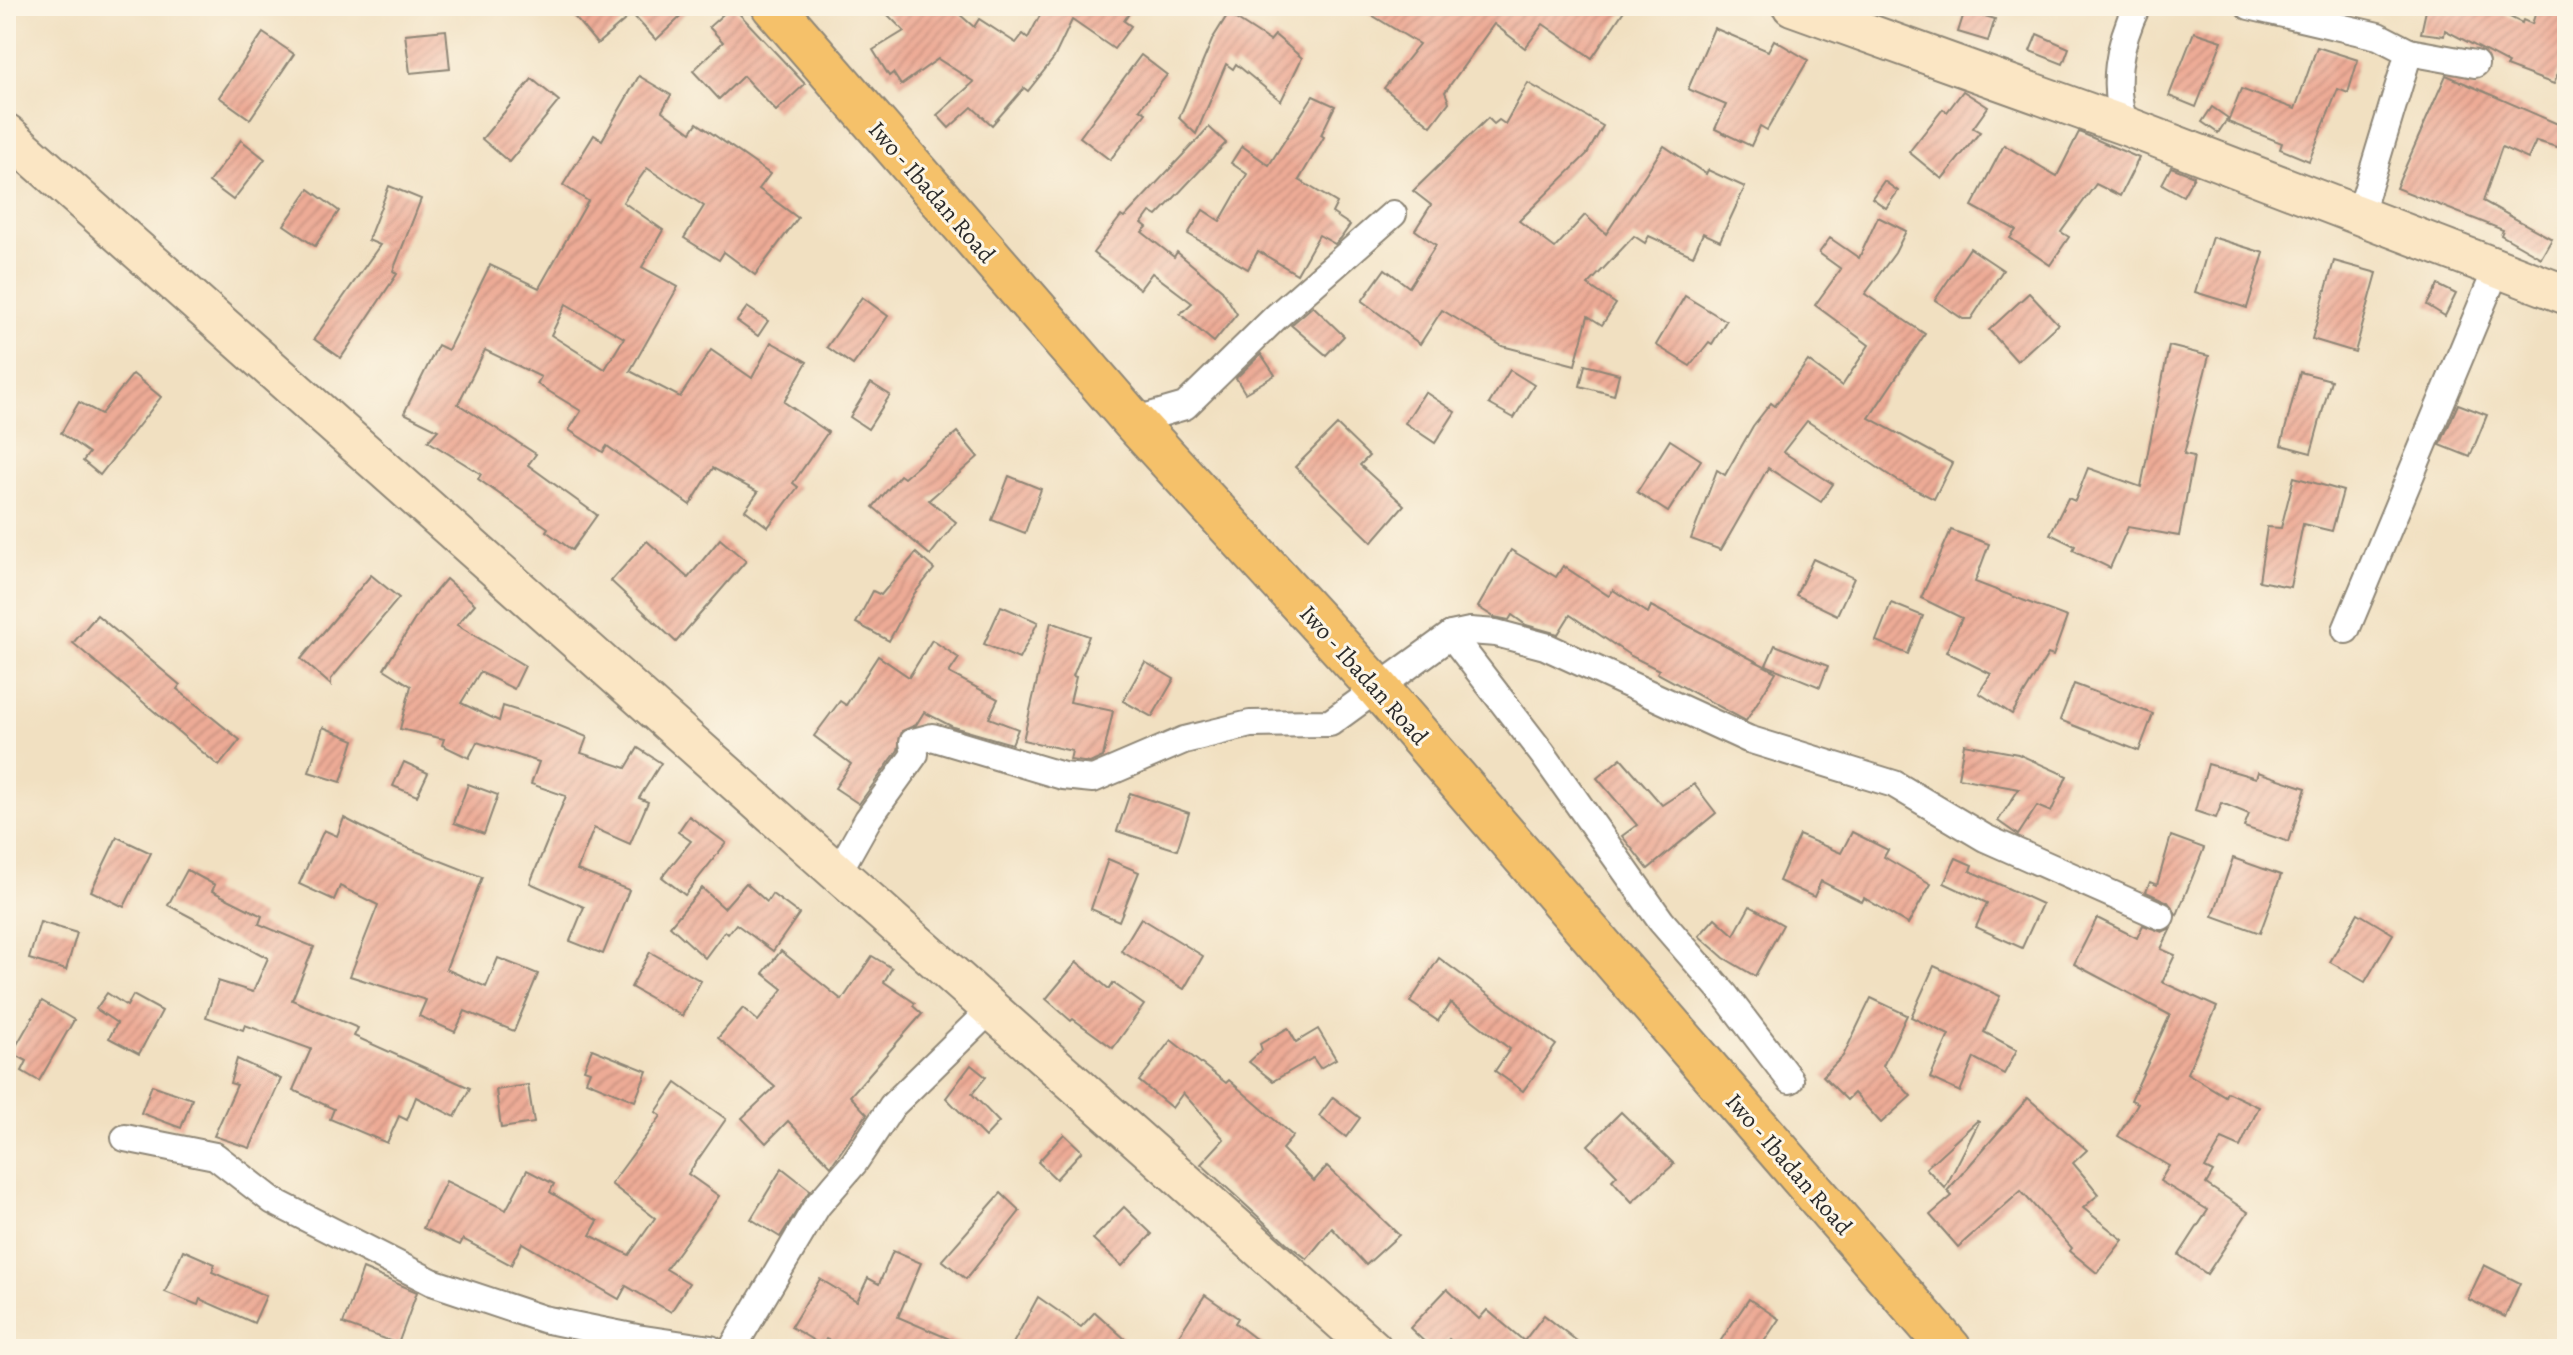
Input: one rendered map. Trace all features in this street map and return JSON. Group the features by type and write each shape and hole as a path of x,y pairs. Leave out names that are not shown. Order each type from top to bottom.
{"main road":[{"name":"Iwo - Ibadan Road","path":"773,6 1133,421 1377,687 1950,1349"}],"street":[{"path":"1792,6 2126,126 2567,295"},
{"path":"2126,126 2118,108 2119,57 2137,6"},
{"path":"2249,6 2378,36 2409,52 2475,64"},
{"path":"2359,217 2409,52"},
{"path":"6,133 1373,1349"},
{"path":"1133,421 1185,406 1276,317 1393,214"},
{"path":"2346,630 2497,268"},
{"path":"837,874 868,819 915,754 913,742 932,737 1063,776 1093,779 1184,740 1250,724 1330,723 1451,635 1470,631 1496,633 1545,646 1748,739 1894,784 1985,838 2161,916"},
{"path":"1451,635 1568,788 1661,921 1725,995 1790,1080"},
{"path":"732,1349 817,1206 854,1163 892,1106 991,1009"},
{"path":"125,1138 215,1156 273,1201 432,1282 543,1319 711,1349"}],"building":[{"path":"582,6 692,6 656,40 632,14 597,44 572,14"},
{"path":"732,6 805,84 776,111 743,76 719,99 693,71 723,42 709,27"},
{"path":"879,6 950,6 974,27 979,19 1016,43 1023,34 1028,38 1045,6 1134,6 1124,21 1131,26 1114,49 1072,20 1054,58 1028,91 1024,88 992,125 972,107 949,128 937,115 974,82 938,59 901,85 893,73 889,76 873,50 904,31"},
{"path":"1357,6 1627,6 1592,58 1543,24 1525,48 1494,24 1445,92 1449,102 1431,126 1384,88 1419,44"},
{"path":"2427,6 2488,6 2522,23 2523,20 2532,24 2538,6 2567,6 2567,50 2554,84 2506,66 2508,63 2445,30 2444,36 2421,33"},
{"path":"1965,10 1995,19 1988,41 1958,32"},
{"path":"1228,14 1270,41 1275,35 1302,58 1281,101 1236,64 1233,69 1226,64 1196,134 1179,118 1213,38"},
{"path":"1714,28 1768,51 1774,40 1808,60 1767,130 1760,126 1751,146 1715,129 1726,105 1688,89"},
{"path":"446,30 450,69 410,73 405,34"},
{"path":"2194,32 2222,41 2196,107 2169,96"},
{"path":"263,33 294,54 250,119 219,97"},
{"path":"2037,34 2069,48 2063,64 2030,51"},
{"path":"2317,47 2358,60 2348,93 2338,89 2309,161 2280,149 2282,143 2228,122 2241,89 2295,109"},
{"path":"1141,55 1167,75 1140,109 1146,113 1110,160 1080,137"},
{"path":"2446,75 2567,128 2567,150 2536,141 2528,159 2502,147 2483,201 2552,239 2541,258 2501,235 2503,230 2396,188"},
{"path":"639,76 671,95 662,111 691,132 697,123 770,174 759,189 798,218 755,275 724,252 719,260 684,238 704,206 647,168 623,202 663,230 642,267 678,287 630,371 680,397 711,350 752,378 771,342 807,362 784,402 828,432 793,483 798,487 768,527 745,510 758,492 713,468 690,505 607,446 603,452 569,430 581,411 537,384 541,377 485,350 458,404 536,454 528,465 597,515 572,550 546,531 548,528 478,479 481,474 428,441 438,430 404,413 438,345 448,350 490,265 539,288 588,201 563,185 594,135 602,140","holes":["566,304 624,338 605,369 551,335"]},
{"path":"532,79 559,101 509,162 482,139"},
{"path":"1528,83 1603,126 1587,154 1519,221 1555,248 1585,215 1606,234 1664,146 1706,174 1708,170 1745,187 1720,241 1703,233 1693,256 1649,236 1645,243 1634,236 1588,285 1616,304 1602,325 1588,316 1575,365 1502,346 1442,310 1420,344 1362,301 1385,269 1409,287 1436,245 1415,230 1431,205 1413,191 1488,118 1494,124 1499,120 1505,124"},
{"path":"1963,91 1988,107 1973,128 1980,132 1942,179 1909,152 1943,109 1947,112"},
{"path":"1313,96 1335,106 1321,135 1324,137 1299,180 1337,203 1332,213 1350,225 1341,238 1335,244 1319,235 1297,274 1258,251 1248,269 1188,234 1203,210 1220,221 1247,174 1231,163 1242,146 1269,165"},
{"path":"2212,107 2228,118 2218,133 2202,122"},
{"path":"1209,127 1226,143 1157,216 1150,212 1142,223 1147,227 1142,232 1174,257 1177,252 1222,290 1237,314 1214,342 1180,314 1192,303 1152,273 1140,289 1093,253 1121,216 1124,218"},
{"path":"2079,132 2139,158 2120,196 2096,184 2061,232 2069,237 2050,265 2010,238 2016,230 1972,206 2004,145 2057,176"},
{"path":"241,140 265,159 233,200 209,182"},
{"path":"2171,167 2194,176 2183,196 2162,184"},
{"path":"1884,181 1898,191 1886,208 1872,198"},
{"path":"389,186 421,199 393,271 397,274 341,358 314,339 380,245 368,240"},
{"path":"309,189 339,211 315,246 284,225"},
{"path":"1878,217 1906,231 1895,253 1865,294 1925,334 1869,418 1952,463 1934,499 1898,481 1807,421 1783,452 1833,484 1821,502 1768,468 1721,550 1691,539 1717,470 1725,475 1753,426 1771,403 1775,406 1808,361 1842,386 1869,345 1815,305 1841,269 1819,253 1830,238 1859,258"},
{"path":"2212,237 2264,253 2247,308 2195,292"},
{"path":"1970,248 2003,270 1971,319 1963,319 1935,300"},
{"path":"2334,261 2377,273 2355,352 2312,339"},
{"path":"2438,285 2456,294 2445,316 2427,305"},
{"path":"2029,293 2058,324 2017,361 1989,330"},
{"path":"1685,296 1726,321 1712,344 1709,342 1690,366 1656,345"},
{"path":"862,297 888,316 853,365 827,347"},
{"path":"1313,306 1344,336 1326,355 1291,325"},
{"path":"747,307 768,321 758,336 737,321"},
{"path":"2169,346 2209,356 2184,454 2194,456 2179,536 2128,527 2110,568 2073,550 2075,546 2050,534 2068,498 2075,501 2088,468 2141,487"},
{"path":"1261,354 1275,375 1245,393 1236,378"},
{"path":"1585,365 1619,374 1614,395 1580,386"},
{"path":"1510,370 1534,385 1514,418 1489,404"},
{"path":"2300,372 2331,380 2311,453 2281,445"},
{"path":"133,374 161,397 100,475 83,461 89,453 61,433 79,402 101,414"},
{"path":"871,383 890,395 868,429 850,417"},
{"path":"1425,392 1455,412 1435,443 1405,423"},
{"path":"2458,404 2487,415 2470,457 2440,445"},
{"path":"1337,425 1369,456 1360,465 1404,505 1372,542 1295,467"},
{"path":"957,432 978,457 929,500 956,522 930,555 873,507 900,475 904,478"},
{"path":"1670,440 1701,460 1668,512 1637,492"},
{"path":"1009,476 1041,489 1025,533 992,520"},
{"path":"2294,477 2343,491 2332,531 2303,524 2290,587 2259,581 2267,527 2281,528"},
{"path":"1951,530 1989,544 1975,582 2067,617 2053,656 2048,654 2012,714 1979,693 1991,674 1946,652 1962,618 1921,598"},
{"path":"720,539 746,561 676,642 611,581 647,541 688,578"},
{"path":"1511,550 1556,577 1563,566 1609,596 1613,590 1648,613 1651,606 1776,672 1746,721 1657,673 1659,670 1631,656 1570,615 1558,634 1526,625 1512,615 1509,620 1494,617 1478,607"},
{"path":"916,553 934,569 914,594 889,641 856,623 873,591 881,595"},
{"path":"1813,559 1854,578 1837,615 1796,595"},
{"path":"371,575 399,598 331,679 331,685 301,659"},
{"path":"446,579 475,604 457,625 525,666 514,689 480,672 461,703 499,721 503,706 538,717 587,737 581,753 626,768 638,748 661,763 639,798 648,802 630,844 594,828 577,870 629,890 603,954 570,941 584,907 530,883 566,796 531,784 539,762 477,742 469,758 442,745 444,739 400,729 411,686 384,669 423,606"},
{"path":"1891,603 1923,616 1908,654 1876,641"},
{"path":"1001,606 1038,622 1019,659 984,644"},
{"path":"97,615 180,685 177,689 240,740 219,766 73,643"},
{"path":"1051,622 1089,636 1073,676 1076,677 1070,702 1113,711 1103,757 1090,763 1070,760 1072,751 1023,740"},
{"path":"932,640 959,658 949,673 998,699 989,718 1018,729 1012,744 953,727 924,712 916,725 902,731 898,750 859,804 835,788 851,764 814,736 840,701 846,705 878,656 909,677"},
{"path":"1775,645 1828,666 1820,687 1766,665"},
{"path":"1145,662 1174,679 1152,717 1123,701"},
{"path":"2074,684 2153,714 2139,751 2060,720"},
{"path":"323,727 354,740 341,782 309,772"},
{"path":"1964,744 2018,754 2067,776 2051,812 2037,806 2018,835 1998,821 2019,789 1958,778"},
{"path":"1621,758 1662,805 1694,784 1716,813 1648,869 1622,836 1637,825 1597,778"},
{"path":"404,762 428,773 417,796 393,786"},
{"path":"2208,764 2256,778 2258,772 2306,788 2289,842 2244,827 2249,814 2222,803 2216,818 2195,811"},
{"path":"468,784 498,795 484,834 454,823"},
{"path":"1130,793 1189,813 1177,850 1117,831"},
{"path":"689,816 726,843 685,895 662,877 691,841 678,832"},
{"path":"344,818 385,839 482,877 446,969 486,987 498,958 538,974 514,1031 465,1011 455,1032 419,1016 426,1000 350,976 378,905 340,886 334,900 299,884 324,830 337,836"},
{"path":"1852,832 1888,850 1884,857 1931,884 1908,924 1864,898 1862,902 1821,881 1814,897 1779,881 1799,835 1841,853"},
{"path":"2171,836 2204,848 2177,915 2168,902 2146,892 2150,882 2157,885"},
{"path":"117,837 151,853 124,907 91,891"},
{"path":"1956,858 1972,865 1970,871 2042,904 2022,948 1976,927 1987,903 1944,883"},
{"path":"2233,858 2281,875 2260,933 2213,916"},
{"path":"1108,859 1139,872 1119,921 1091,909"},
{"path":"187,870 215,885 212,891 262,916 259,924 314,947 292,1000 358,1028 354,1036 470,1088 455,1117 416,1097 407,1120 399,1116 387,1143 330,1119 334,1109 293,1090 311,1049 245,1025 243,1030 206,1017 218,981 253,992 268,958 168,905"},
{"path":"746,883 767,902 772,894 799,914 773,951 736,924 728,934 725,931 705,958 670,926 702,888 724,908"},
{"path":"1750,906 1783,925 1755,976 1724,958 1699,936 1715,918 1734,935"},
{"path":"2358,913 2393,934 2365,982 2330,962"},
{"path":"1141,918 1203,956 1184,989 1121,951"},
{"path":"2097,918 2137,938 2143,925 2162,932 2171,928 2161,949 2175,955 2162,982 2217,1007 2187,1073 2225,1096 2227,1092 2259,1107 2240,1147 2222,1139 2205,1168 2213,1172 2206,1184 2248,1212 2207,1274 2179,1255 2208,1210 2160,1181 2169,1166 2118,1136 2138,1103 2131,1100 2170,1015 2074,964"},
{"path":"40,922 77,933 66,970 29,959"},
{"path":"781,951 842,1000 872,956 892,968 884,982 915,1003 913,1006 922,1014 850,1096 867,1114 831,1166 788,1121 766,1143 742,1118 775,1087 718,1038 743,1008 758,1021 783,989 763,973"},
{"path":"650,952 701,981 682,1016 631,987"},
{"path":"1439,958 1556,1045 1523,1091 1495,1071 1510,1049 1450,1003 1438,1021 1410,1002"},
{"path":"1077,962 1109,989 1113,983 1144,1005 1113,1048 1073,1019 1071,1021 1046,999"},
{"path":"1934,966 2000,996 1984,1032 2017,1050 2004,1074 1974,1058 1960,1092 1930,1078 1949,1035 1911,1017"},
{"path":"107,993 127,1006 133,995 162,1011 139,1054 109,1038 117,1023 96,1009"},
{"path":"1871,998 1907,1015 1883,1066 1911,1096 1881,1123 1854,1093 1847,1100 1823,1076 1843,1056"},
{"path":"42,1001 74,1020 39,1081 22,1071 27,1061 12,1053"},
{"path":"1288,1028 1296,1042 1318,1029 1336,1059 1320,1068 1313,1058 1273,1081 1249,1062 1262,1050 1260,1044"},
{"path":"1171,1040 1226,1083 1229,1080 1293,1136 1282,1149 1314,1181 1327,1166 1399,1235 1366,1265 1332,1228 1307,1259 1289,1245 1201,1164 1224,1139 1183,1093 1172,1108 1139,1081"},
{"path":"592,1049 647,1071 635,1101 586,1081 590,1071 584,1069"},
{"path":"237,1059 281,1079 250,1148 214,1136 237,1085 230,1083"},
{"path":"971,1065 986,1077 972,1094 999,1122 985,1137 946,1098"},
{"path":"676,1083 726,1119 688,1174 719,1196 666,1269 689,1283 671,1312 626,1286 619,1299 522,1243 511,1265 463,1239 460,1245 423,1228 446,1181 506,1210 527,1170 554,1184 550,1192 598,1221 590,1235 629,1255 655,1218 611,1184 661,1116 656,1112"},
{"path":"152,1085 192,1099 181,1128 141,1113"},
{"path":"528,1085 534,1123 501,1128 496,1090"},
{"path":"1333,1097 1360,1118 1346,1137 1319,1116"},
{"path":"2028,1098 2087,1150 2073,1163 2099,1194 2083,1208 2123,1240 2097,1273 2070,1251 2072,1248 2021,1191 1958,1247 1930,1215 1952,1196 1947,1191"},
{"path":"1621,1112 1674,1164 1632,1202 1612,1180 1617,1175 1588,1145"},
{"path":"1979,1122 1945,1188 1926,1168"},
{"path":"1064,1134 1082,1151 1056,1179 1038,1162"},
{"path":"782,1168 810,1190 780,1237 751,1219"},
{"path":"1001,1193 1020,1211 966,1279 942,1260"},
{"path":"1124,1207 1152,1234 1122,1266 1093,1239"},
{"path":"183,1250 215,1264 212,1272 266,1296 254,1323 200,1299 198,1305 165,1292"},
{"path":"893,1251 921,1263 898,1317 973,1349 848,1349 826,1339 823,1346 791,1327 820,1279 857,1301 868,1278 879,1284"},
{"path":"2484,1265 2520,1283 2505,1317 2468,1299"},
{"path":"363,1269 417,1292 398,1344 343,1324"},
{"path":"1447,1289 1479,1319 1487,1310 1524,1341 1544,1315 1587,1349 1461,1349 1449,1339 1440,1349 1432,1349 1410,1328"},
{"path":"1205,1295 1238,1318 1235,1323 1269,1349 1170,1349"},
{"path":"1038,1297 1081,1327 1095,1312 1136,1349 1010,1349"},
{"path":"1749,1299 1779,1319 1759,1349 1715,1349"}]}
